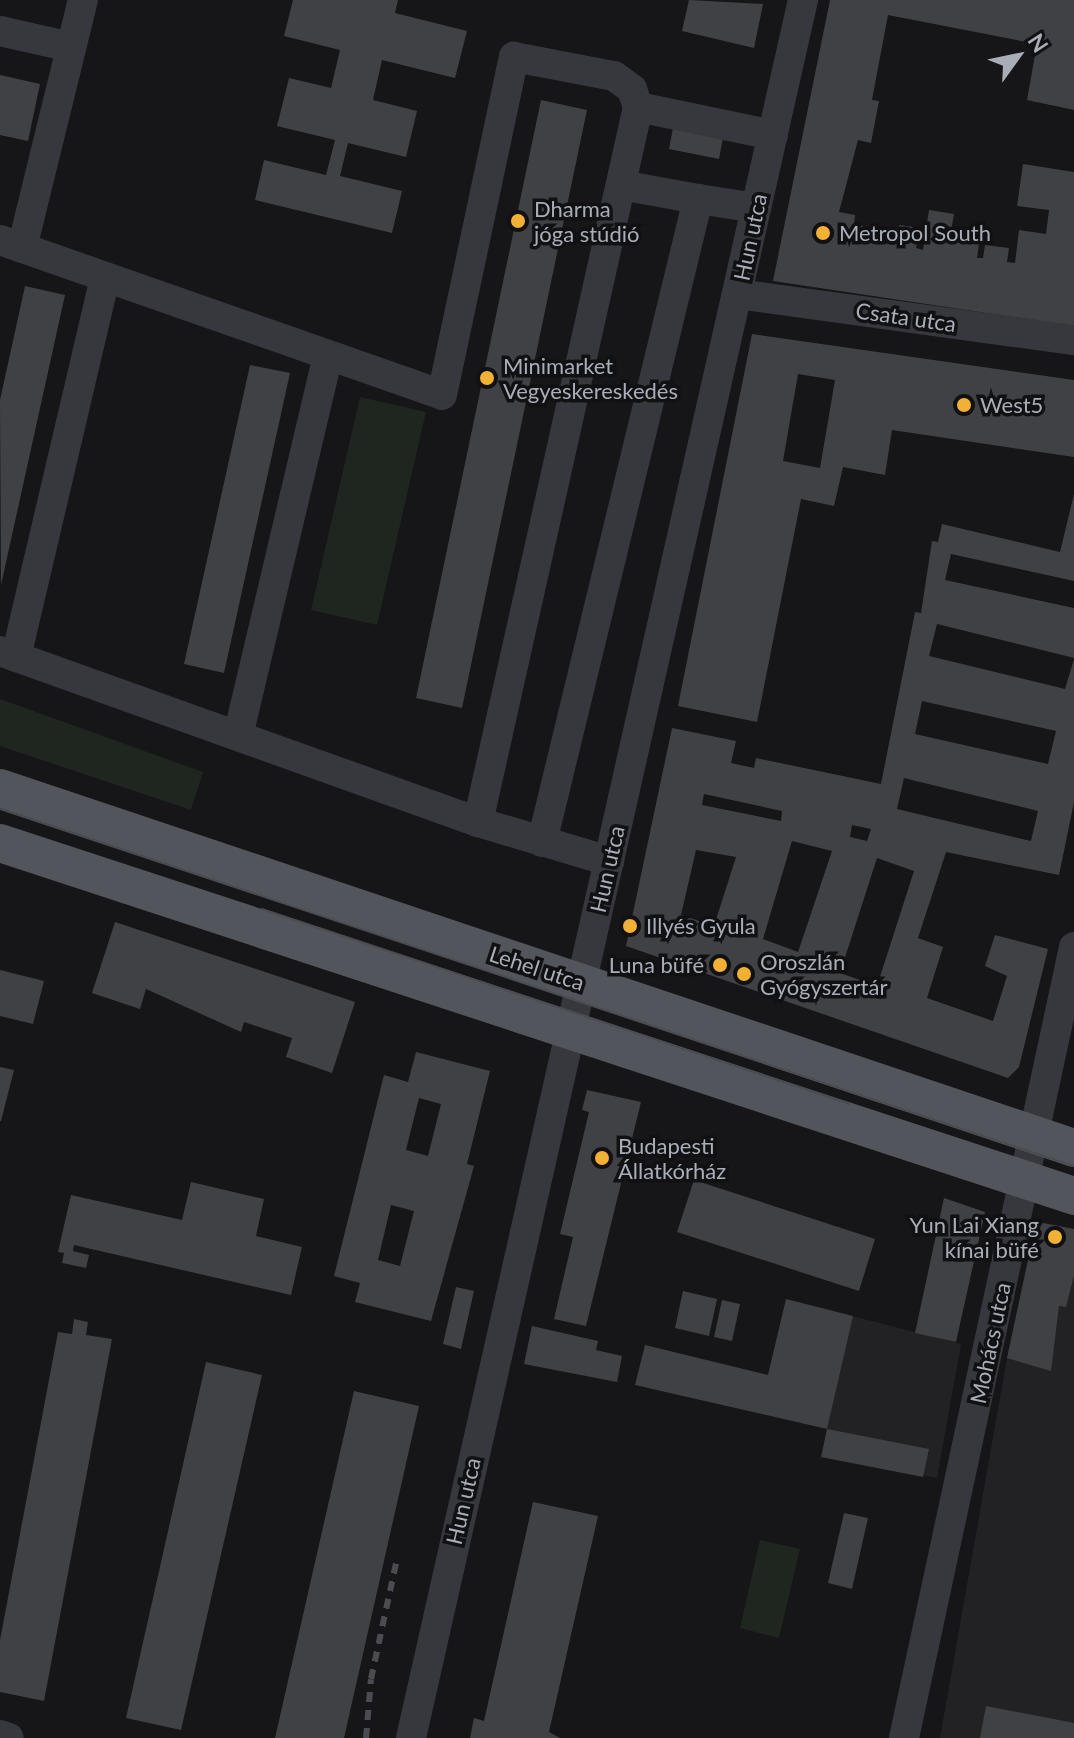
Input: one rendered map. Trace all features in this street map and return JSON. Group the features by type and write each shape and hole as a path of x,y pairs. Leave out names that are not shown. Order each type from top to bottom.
{"main road":[{"name":"Lehel utca","path":"0,788 1074,1148"},
{"path":"0,843 572,1034 1074,1196"}],"street":[{"path":"83,0 11,244 442,395 514,57 614,76 632,89 638,107 478,822"},
{"name":"Hun utca","path":"411,1738 803,0"},
{"path":"0,31 71,47"},
{"path":"638,107 773,135"},
{"path":"621,185 756,208"},
{"path":"542,842 698,199"},
{"path":"105,277 8,654 478,822 609,861"},
{"name":"Csata utca","path":"737,294 1074,340"},
{"path":"238,736 328,355"},
{"name":"Mohács utca","path":"904,1738 1074,947"},
{"path":"0,1735 9,1738"}],"shaded area":[{"path":"360,397 426,412 377,625 311,610"},
{"path":"0,699 203,772 191,810 0,746"},
{"path":"1043,1223 1074,1229 1074,1738 940,1738 1007,1358 1034,1232"},
{"path":"786,1299 961,1344 937,1478 821,1457 835,1391 768,1375"},
{"path":"760,1540 800,1549 779,1638 740,1628"}],"building":[{"path":"293,0 398,0 395,13 467,31 455,78 382,60 373,100 417,111 406,157 348,143 340,176 402,191 392,233 255,200 264,160 326,175 335,140 277,126 289,78 331,88 340,50 284,36"},
{"path":"689,0 763,4 754,48 682,31"},
{"path":"830,0 1074,0 1074,110 1027,100 1037,44 888,15 872,100 879,101 871,143 858,140 839,212 855,215 854,225 863,226 861,240 895,245 899,225 920,228 916,248 923,250 929,210 954,214 951,231 980,236 977,258 983,258 985,245 1009,248 1007,262 1015,263 1019,230 1046,234 1049,210 1017,206 1023,164 1074,172 1074,326 773,281"},
{"path":"0,75 40,84 28,141 0,135"},
{"path":"541,100 587,110 462,708 416,698"},
{"path":"673,128 723,138 719,159 669,149"},
{"path":"25,286 65,295 1,585 0,400"},
{"path":"752,334 1074,380 1074,457 892,430 885,475 843,467 834,506 801,499 757,722 678,706","holes":["798,374 835,380 820,468 783,461"]},
{"path":"250,365 290,373 224,673 184,664"},
{"path":"1074,494 1074,581 951,554 945,580 1074,608 1074,658 937,624 929,656 1065,689 1074,659 1074,802 1059,875 946,852 918,938 943,947 927,998 993,1021 1007,976 985,966 995,935 1048,949 1019,1067 1008,1078 626,946 672,728 736,741 731,763 754,768 756,758 881,784 915,612 921,613 932,541 938,542 942,524 1060,552","holes":["922,701 1056,731 1048,764 915,734","904,778 1038,811 1031,841 897,809","704,794 782,811 781,821 702,805","852,825 871,829 867,841 850,837","792,841 832,851 798,952 763,939","696,850 736,857 714,926 681,915","877,858 914,871 877,986 840,973"]},
{"path":"115,922 355,1002 332,1073 286,1057 292,1038 244,1022 241,1032 146,989 140,1009 92,993"},
{"path":"0,970 44,981 33,1024 0,1016"},
{"path":"416,1052 490,1071 467,1164 474,1166 431,1321 355,1302 360,1283 334,1276 384,1075 408,1082","holes":["419,1098 441,1104 428,1156 406,1150","391,1205 414,1211 400,1266 378,1260"]},
{"path":"0,1067 14,1070 1,1121 0,1121"},
{"path":"587,1090 641,1102 586,1326 554,1319 573,1237 560,1234 589,1112 582,1110"},
{"path":"694,1180 875,1239 859,1291 677,1232"},
{"path":"191,1182 264,1199 256,1236 302,1247 291,1295 74,1245 73,1251 89,1255 86,1268 62,1263 64,1253 58,1252 71,1195 182,1220"},
{"path":"944,1198 985,1212 956,1342 915,1333"},
{"path":"1043,1223 1074,1229 1074,1275 1066,1307 1059,1306 1051,1371 1007,1358 1034,1232"},
{"path":"456,1287 474,1291 461,1349 443,1344"},
{"path":"683,1291 717,1299 709,1336 675,1328"},
{"path":"786,1299 853,1316 827,1429 635,1385 645,1345 768,1375"},
{"path":"722,1300 740,1304 732,1341 714,1337"},
{"path":"74,1319 88,1322 86,1335 112,1339 44,1701 0,1692 0,1640 58,1332 72,1334"},
{"path":"532,1326 598,1341 596,1350 622,1356 617,1382 524,1364"},
{"path":"206,1362 262,1375 181,1730 126,1718"},
{"path":"354,1391 419,1406 344,1738 275,1738"},
{"path":"827,1429 929,1449 923,1477 821,1457"},
{"path":"533,1502 598,1516 549,1732 560,1738 470,1738 474,1718 484,1721"},
{"path":"844,1513 868,1518 852,1589 828,1583"},
{"path":"986,1706 1074,1723 1074,1738 980,1738"}],"tram line":[{"path":"0,809 1074,1166"},
{"path":"262,909 850,1104"}],"railway":[{"path":"366,1738 371,1679 397,1559"}],"place":[{"name":"Dharma jóga stúdió","path":"518,221"},
{"name":"Metropol South","path":"823,233"},
{"name":"Minimarket Vegyeskereskedés","path":"487,378"},
{"name":"West5","path":"964,405"},
{"name":"Illyés Gyula","path":"630,926"},
{"name":"Luna büfé","path":"720,965"},
{"name":"Oroszlán Gyógyszertár","path":"744,974"},
{"name":"Budapesti Állatkórház","path":"602,1158"},
{"name":"Yun Lai Xiang kínai büfé","path":"1055,1237"}]}
